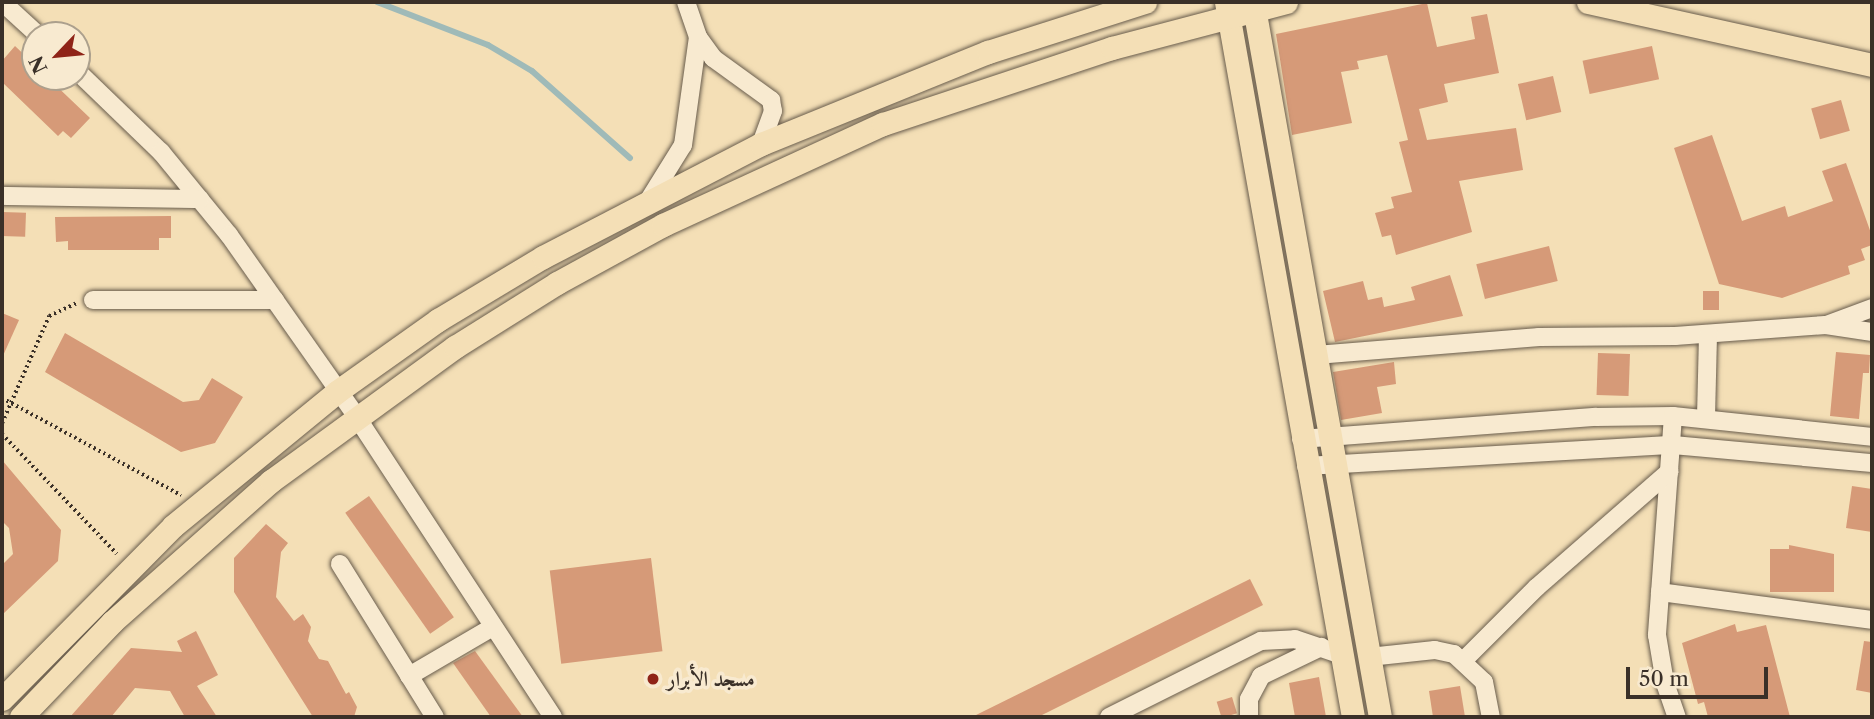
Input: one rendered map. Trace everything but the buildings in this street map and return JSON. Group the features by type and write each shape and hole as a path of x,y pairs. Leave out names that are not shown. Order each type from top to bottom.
{"main road":[{"path":"2,699 130,568 198,505 338,391 438,320 650,198 761,144 988,52 1144,2"},
{"path":"21,717 112,622 190,550 356,416 557,283 772,172 996,83 1228,10 1286,2"},
{"path":"1588,2 1872,65"},
{"path":"1254,7 1380,717"},
{"path":"1228,10 1306,466 1331,651 1353,717"}],"street":[{"path":"2,2 23,21"},
{"path":"686,2 698,37 727,70 771,100 774,111 761,144"},
{"path":"650,198 683,145 698,37"},
{"path":"91,84 161,152 200,199 275,300 356,416 553,717"},
{"path":"2,196 200,199"},
{"path":"93,300 275,300"},
{"path":"1826,325 1872,308"},
{"path":"1316,355 1539,337 1708,334 1826,325 1872,332"},
{"path":"1706,418 1708,334"},
{"path":"1301,439 1673,416 1872,437"},
{"path":"1673,416 1673,445 1657,635 1665,683 1677,717"},
{"path":"1306,466 1673,445 1872,463"},
{"path":"1464,660 1538,587 1671,471"},
{"path":"340,564 435,717"},
{"path":"1660,592 1872,620"},
{"path":"409,676 493,627"},
{"path":"1109,717 1261,641 1286,638 1331,651"},
{"path":"1369,657 1435,650 1464,660 1483,682 1491,717"},
{"path":"1249,717 1250,699 1261,676 1331,651"}],"path":[{"path":"2,424 49,316 93,300"},
{"path":"2,398 198,505"},
{"path":"2,434 130,568"}],"waterway":[{"path":"377,2 488,45 532,71 630,158"}],"place":[{"name":"مسجد الأبرار","path":"653,679"}]}
